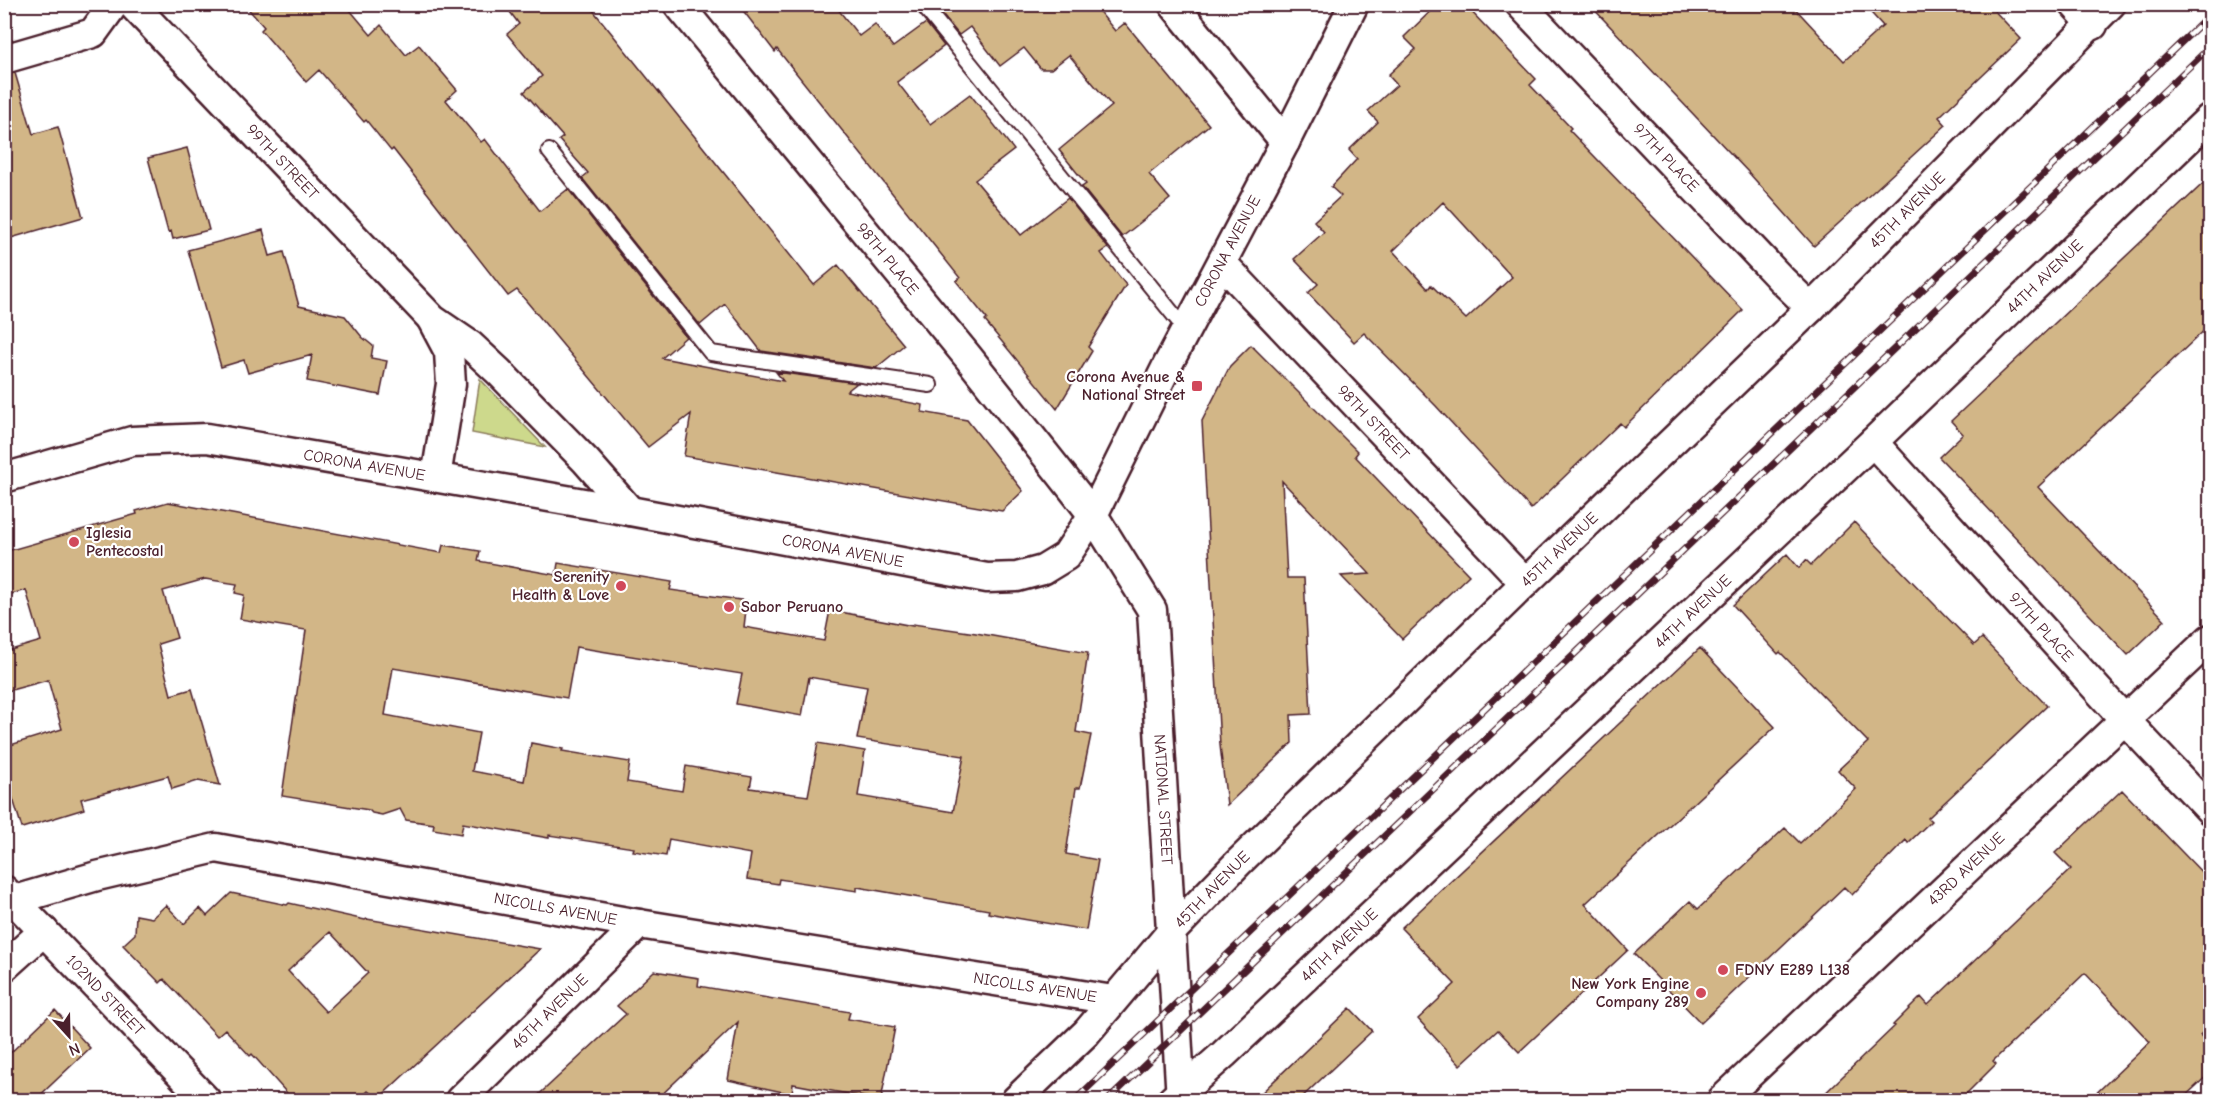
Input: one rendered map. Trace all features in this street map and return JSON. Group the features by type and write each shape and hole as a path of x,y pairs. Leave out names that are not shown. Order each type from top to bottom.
{"street":[{"path":"4,59 93,33 114,4"},
{"name":"99TH STREET","path":"132,4 432,319 470,345 499,372 586,461 630,511"},
{"name":"98TH PLACE","path":"678,4 968,357 1093,515"},
{"path":"1173,4 1285,142"},
{"name":"CORONA AVENUE","path":"4,478 132,441 207,438 630,511 987,578 1017,577 1043,570 1066,556 1093,515 1354,4"},
{"name":"97TH PLACE","path":"1520,4 1811,308"},
{"name":"45TH AVENUE","path":"1016,1101 1087,1032 1172,931 1525,583 1811,308 2093,11"},
{"name":"44TH AVENUE","path":"1178,1098 1873,442 2211,118"},
{"name":"98TH STREET","path":"1222,263 1525,583"},
{"name":"99TH STREET","path":"432,319 449,352 451,384 436,477"},
{"name":"97TH PLACE","path":"1873,442 2125,720 2211,810"},
{"name":"NATIONAL STREET","path":"1093,515 1152,610 1172,931 1178,1098"},
{"name":"43RD AVENUE","path":"1722,1101 2211,639"},
{"name":"NICOLLS AVENUE","path":"8,898 216,848 639,924 1113,1000"},
{"name":"102ND STREET","path":"8,898 44,931 206,1101"},
{"name":"46TH AVENUE","path":"460,1101 639,924"},
{"path":"4,967 44,931"}],"lane":[{"path":"922,4 1186,330"},
{"path":"549,151 711,353 930,385"}],"green space":[{"path":"480,379 545,447 472,433"}],"building":[{"path":"244,4 345,4 371,35 381,25 406,55 419,45 457,90 446,100 481,142 485,139 540,211 568,189 686,337 662,358 783,381 776,372 857,383 847,391 923,405 922,412 967,420 1023,491 1002,511 684,456 691,414 648,447 517,290 508,296 393,149 391,151 366,120 364,122 319,70 306,82 261,30 264,27"},
{"path":"504,4 588,4 814,285 838,265 904,345 876,368 761,351 725,304 700,325 582,178 588,173 559,140 563,137 524,92 542,76 507,34 519,24"},
{"path":"738,4 834,4 859,36 875,24 893,47 926,23 944,46 897,82 930,124 970,94 1014,150 975,180 1021,235 1068,198 1108,248 1101,253 1126,285 1088,347 1092,351 1057,409 985,321 987,319 956,281 960,278 777,49 775,52"},
{"path":"948,4 1093,4 1115,31 1125,23 1209,125 1149,174 1170,199 1122,237 1082,187 1086,184 1059,150 1112,106 1069,55 1051,69 1041,69 1024,48 1000,66 970,27 959,35 939,11"},
{"path":"1438,4 1464,4 1536,79 1530,85 1571,128 1569,130 1743,310 1624,427 1620,423 1531,509 1436,406 1364,333 1354,342 1308,293 1318,284 1294,259 1324,232 1314,221 1341,196 1331,187 1357,159 1349,150 1378,122 1368,111 1397,85 1388,75 1416,49 1404,37","holes":["1443,202 1512,277 1466,319 1431,285 1428,289 1393,251"]},
{"path":"1589,4 1791,4 1844,61 1883,26 1863,4 1988,4 2021,39 1939,117 1946,125 1814,246 1749,173"},
{"path":"15,73 33,134 58,127 83,217 4,240 4,75"},
{"path":"187,148 209,230 173,239 171,231 168,232 148,158"},
{"path":"2211,176 2211,324 2038,487 2165,620 2128,655 1939,457 1963,434 1951,421"},
{"path":"263,230 270,256 284,252 299,306 345,316 362,337 373,346 371,358 387,361 380,395 307,381 312,355 248,373 244,360 221,367 188,250"},
{"path":"1251,345 1358,452 1355,456 1469,575 1402,639 1341,576 1370,574 1282,481 1287,578 1304,578 1311,714 1291,715 1292,743 1227,805 1220,745 1202,421 1230,366"},
{"path":"168,502 441,553 443,545 480,551 478,561 556,575 558,563 672,582 670,590 747,601 744,627 824,641 830,610 913,626 913,624 976,633 1088,653 1076,732 1091,735 1080,788 1076,788 1066,854 1098,860 1086,930 857,887 857,891 779,879 778,884 747,879 751,854 669,839 666,856 633,851 634,848 549,835 549,838 463,823 461,834 433,829 434,824 406,820 400,809 382,815 369,810 282,796 306,630 240,619 244,595 235,593 237,584 205,579 163,591 177,638 158,644 171,695 192,689 220,785 198,781 172,789 168,776 81,799 84,809 22,828 4,770 4,747 62,729 48,680 4,692 4,652 41,641 26,590 4,596 4,552 137,514 136,511","holes":["576,647 742,674 736,704 802,716 809,677 867,687 857,739 964,756 953,812 858,796 865,751 818,743 808,796 750,788 752,777 686,766 682,791 627,782 630,762 562,751 563,749 531,743 524,781 472,771 479,733 385,715 393,668 567,698"]},
{"path":"1854,522 1974,645 1982,638 2047,706 1928,818 1931,821 1908,843 1906,840 1852,895 1844,887 1701,1023 1634,954 1690,901 1698,909 1785,828 1800,843 1856,789 1838,770 1868,742 1780,652 1778,654 1733,605 1787,554 1799,568 1806,560 1811,565"},
{"path":"1700,648 1775,727 1585,904 1628,950 1519,1052 1498,1030 1460,1065 1418,1019 1455,984 1401,928"},
{"path":"2122,790 2211,882 2211,1024 2200,1035 2211,1046 2211,1072 2180,1101 2088,1101 2150,1042 2085,973 1993,1061 1996,1064 1959,1101 1817,1101 1895,1026 1893,1025 1921,997 1928,1005 2071,869 2055,853"},
{"path":"231,893 365,920 540,949 378,1099 368,1091 358,1101 294,1101 252,1054 250,1056 225,1029 217,1036 164,979 160,983 123,945 135,934 136,915 152,918 166,905 184,924 200,908 207,916","holes":["330,932 368,973 326,1012 288,971"]},
{"path":"654,971 699,978 698,986 850,1012 848,1019 895,1027 881,1100 793,1084 792,1094 728,1080 738,1022 655,1101 532,1101 626,1014 617,1006"},
{"path":"1350,1008 1372,1031 1298,1101 1253,1101"},
{"path":"55,1010 90,1048 34,1101 4,1101 4,1059"}],"railway":[{"path":"1075,1100 2210,15"},
{"path":"1108,1100 2210,47"}],"place":[{"name":"Corona Avenue & National Street","path":"1197,386"},
{"name":"Iglesia Pentecostal","path":"74,542"},
{"name":"Serenity Health & Love","path":"621,586"},
{"name":"Sabor Peruano","path":"729,607"},
{"name":"FDNY E289 L138","path":"1723,970"},
{"name":"New York Engine Company 289","path":"1701,993"}]}
